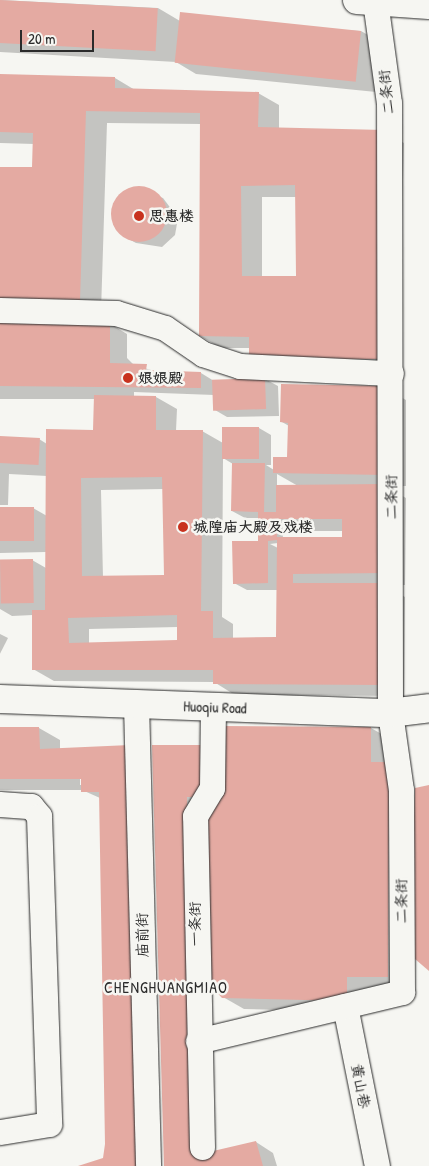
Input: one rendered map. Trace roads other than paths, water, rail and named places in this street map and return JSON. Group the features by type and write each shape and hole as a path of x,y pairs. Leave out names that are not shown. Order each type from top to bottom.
{"street":[{"path":"366,1 429,5"},
{"name":"二条街","path":"345,1006 402,992 400,790 390,713 391,373 389,103 366,1"},
{"path":"0,310 116,313 165,328 203,354 240,366 391,373"},
{"name":"Huoqiu Road","path":"0,699 390,713 429,708"},
{"name":"庙前街","path":"136,704 148,1166"},
{"name":"一条街","path":"202,1148 198,1041 195,816 211,795 213,707"},
{"path":"0,804 31,806 39,816 49,1124 0,1132"},
{"path":"198,1041 345,1006"},
{"name":"黄山巷","path":"345,1006 377,1166"}],"place":[{"name":"思惠楼","path":"139,216"},
{"name":"娘娘殿","path":"128,378"},
{"name":"城隍庙大殿及戏楼","path":"183,527"}],"district":[{"name":"CHENGHUANGMIAO","path":"166,987"}]}
